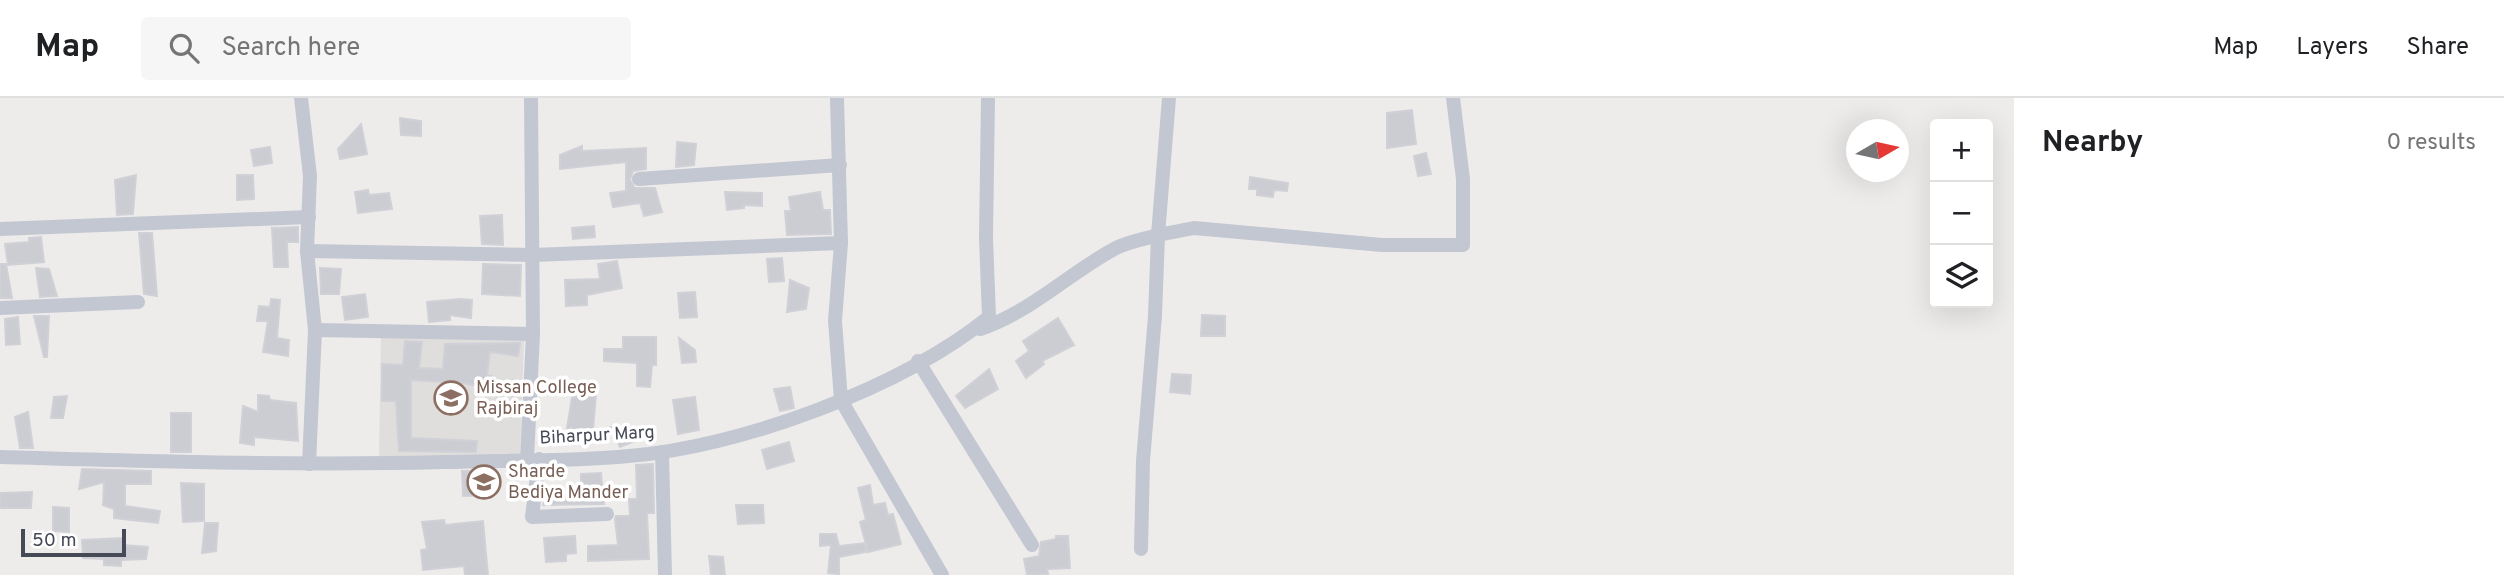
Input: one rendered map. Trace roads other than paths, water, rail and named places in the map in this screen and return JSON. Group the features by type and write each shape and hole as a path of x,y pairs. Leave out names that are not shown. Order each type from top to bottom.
{"street":[{"path":"301,98 310,176 307,251 315,330 309,464"},
{"path":"531,98 532,517 607,514"},
{"path":"837,98 841,243 835,321 841,400 942,575"},
{"name":"Biharpur Marg","path":"0,457 309,464 606,458 662,452 811,414 918,361 972,331 989,317 986,238 988,98"},
{"path":"1141,548 1143,461 1169,98"},
{"path":"972,331 1000,322 1119,247 1158,235 1194,229 1382,245 1463,245 1462,179 1453,98"},
{"path":"639,179 840,165"},
{"path":"0,229 309,217"},
{"path":"307,251 533,256 841,243"},
{"path":"0,309 138,302"},
{"path":"315,330 533,334"},
{"path":"918,361 1032,545"},
{"path":"662,452 665,575"}],"place":[{"name":"Missan College Rajbiraj","path":"451,398"},
{"name":"Sharde Bediya Mander","path":"484,482"}]}
